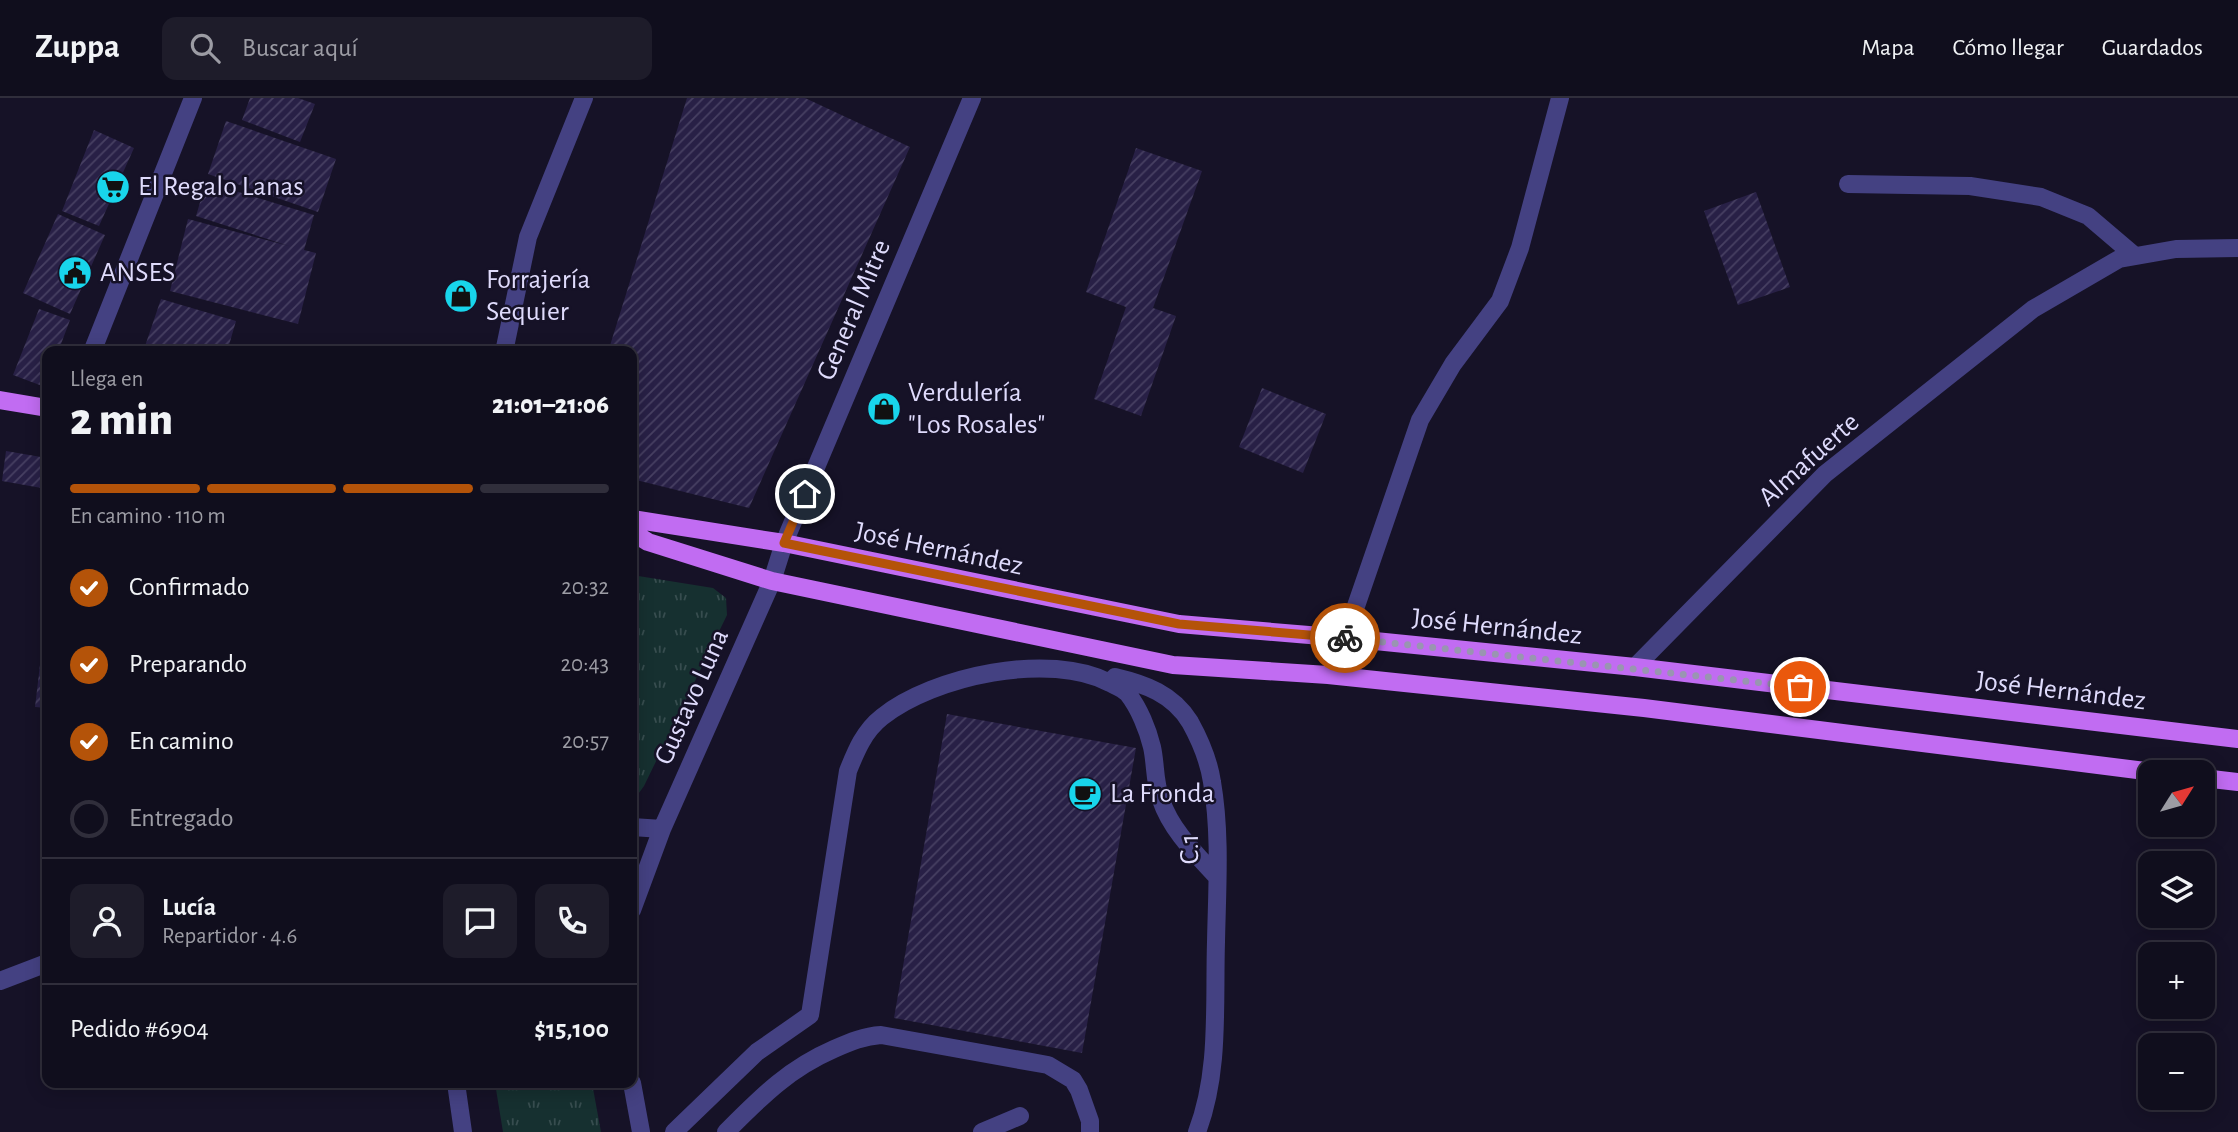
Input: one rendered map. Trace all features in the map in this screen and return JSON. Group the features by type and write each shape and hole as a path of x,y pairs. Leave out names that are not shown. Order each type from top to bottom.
{"main road":[{"path":"0,400 42,407"},
{"name":"José Hernández","path":"637,520 784,543 1179,624 1635,667 2238,739"},
{"path":"637,535 648,542 772,581 1172,665 1328,675 1644,708 2138,770"},
{"path":"2216,779 2238,782"}],"street":[{"path":"94,346 192,98"},
{"path":"505,346 528,237 584,98"},
{"name":"General Mitre","path":"784,543 972,98"},
{"path":"1345,638 1420,420 1454,364 1500,301 1520,248 1560,98"},
{"path":"1847,184 1970,186 2041,197 2088,215 2135,256"},
{"name":"Almafuerte","path":"1635,667 1825,474 2033,309 2119,259 2176,249 2238,248"},
{"name":"Gustavo Luna","path":"637,896 662,829 772,581 784,543"},
{"path":"1077,671 1082,646"},
{"path":"674,1132 757,1052 810,1015 848,771 859,744 880,719 902,703 940,687 982,675 1032,669 1077,671 1102,678 1126,691 1141,716 1153,748 1154,776 1161,802 1174,826 1194,853 1217,877"},
{"name":"C.1","path":"1077,671 1101,674 1150,687 1165,695 1179,707 1189,722 1201,746 1212,779 1216,814 1217,877 1213,1062 1206,1107 1197,1132"},
{"path":"637,827 662,829"},
{"path":"0,981 42,965"},
{"path":"726,1132 767,1090 800,1065 860,1038 881,1035 1055,1069 1073,1080 1079,1090 1090,1121 1090,1132"},
{"path":"457,1088 463,1132"},
{"path":"633,1088 641,1132"},
{"path":"982,1132 1020,1116"}],"green space":[{"path":"637,576 713,588 726,598 727,615 637,796"},
{"path":"496,1088 593,1088 601,1132 503,1132"}],"building":[{"path":"250,98 298,98 315,104 300,142 242,120"},
{"path":"687,98 805,98 910,147 749,508 637,480 637,346 610,346"},
{"path":"226,121 336,159 318,212 208,174"},
{"path":"94,130 134,148 99,226 62,211"},
{"path":"1136,148 1202,171 1153,308 1176,316 1141,416 1094,399 1126,307 1086,292"},
{"path":"206,182 314,215 304,250 316,253 298,324 170,291 188,219 289,246 196,216"},
{"path":"1756,192 1790,287 1738,305 1704,211"},
{"path":"58,214 105,235 70,314 23,293"},
{"path":"161,299 236,321 229,346 145,346"},
{"path":"39,309 70,320 60,346 42,346 42,386 13,375"},
{"path":"1262,388 1326,414 1303,473 1239,447"},
{"path":"6,451 42,457 42,488 2,481"},
{"path":"42,648 42,708 35,707"},
{"path":"947,714 1136,748 1082,1053 894,1018"}],"way so far":[{"path":"1345,638 1635,667 1800,687"}],"place":[{"name":"El Regalo Lanas","path":"113,187"},
{"name":"ANSES","path":"75,273"},
{"name":"Forrajería Sequier","path":"461,296"},
{"name":"Verdulería \"Los Rosales\"","path":"884,409"},
{"name":"La Fronda","path":"1085,794"}],"route":[{"path":"805,494 784,543 1179,624 1345,638"}]}
